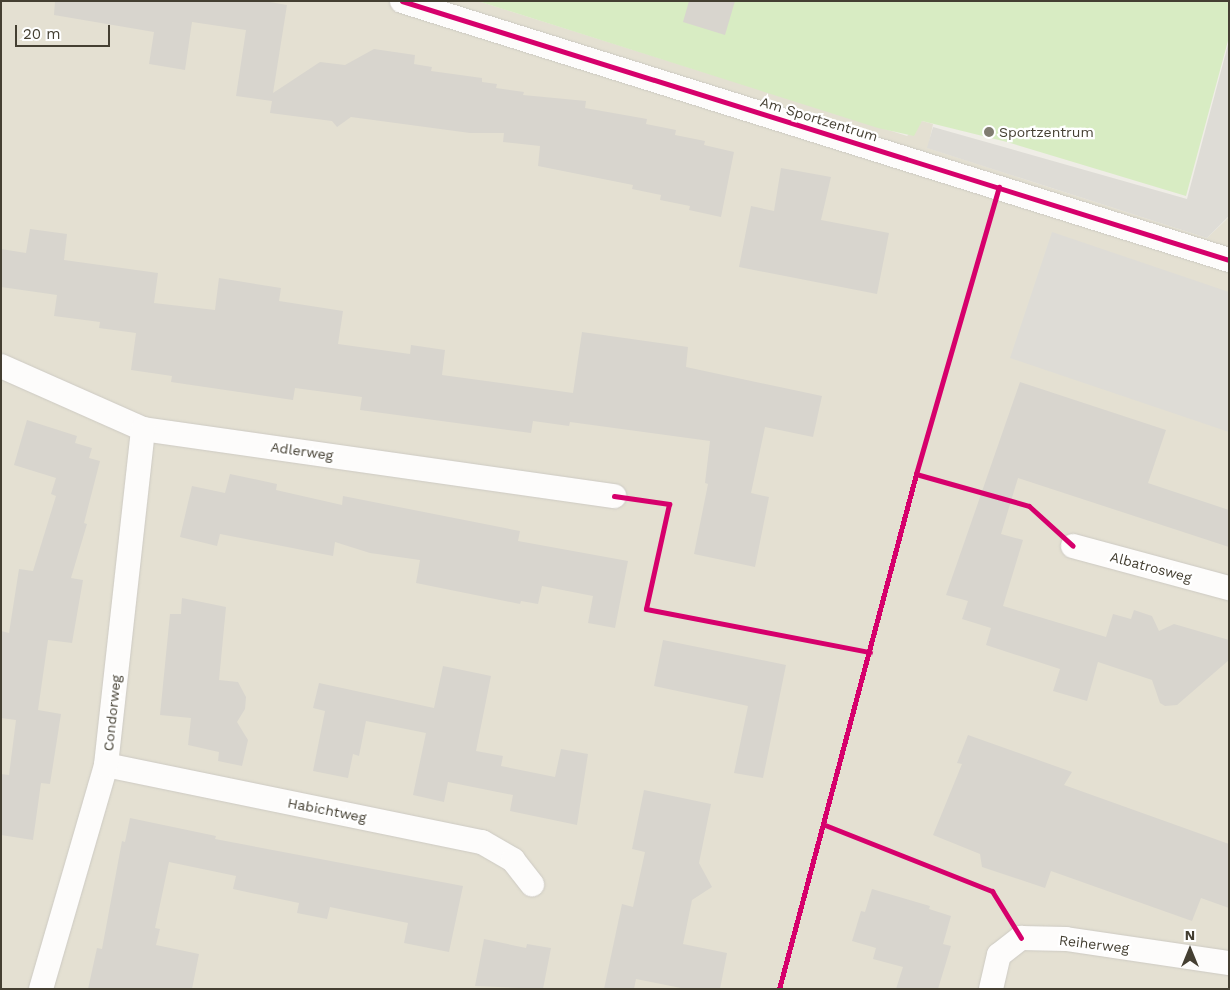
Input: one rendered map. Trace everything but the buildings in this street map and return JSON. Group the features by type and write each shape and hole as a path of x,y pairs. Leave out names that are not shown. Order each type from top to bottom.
{"street":[{"name":"Am Sportzentrum","path":"402,1 1229,260"},
{"name":"Adlerweg","path":"1,366 143,429 614,496"},
{"name":"Condorweg","path":"41,989 106,765 143,429"},
{"name":"Albatrosweg","path":"1073,546 1229,588"},
{"name":"Habichtweg","path":"106,765 482,842 513,860 532,884"},
{"name":"Reiherweg","path":"991,989 999,955 1021,938 1066,939 1229,963"}],"shaded area":[{"path":"1,1 478,1 907,136 922,121 933,124 928,148 1207,238 1229,217 1229,989 1,989"},
{"path":"1229,41 1229,216 1207,238 927,148 933,127 1187,199"},
{"path":"1052,232 1229,292 1229,432 1010,358"}],"green space":[{"path":"478,1 1229,1 1229,37 1186,196 1007,142 922,121 914,136 878,128"}],"cycle path":[{"path":"402,1 1229,260"},
{"path":"779,989 916,474 999,187"},
{"path":"916,474 1029,506 1073,546"},
{"path":"614,496 669,504 646,609 870,652"},
{"path":"825,825 992,891 1021,938"}],"place":[{"name":"Sportzentrum","path":"989,132"}]}
